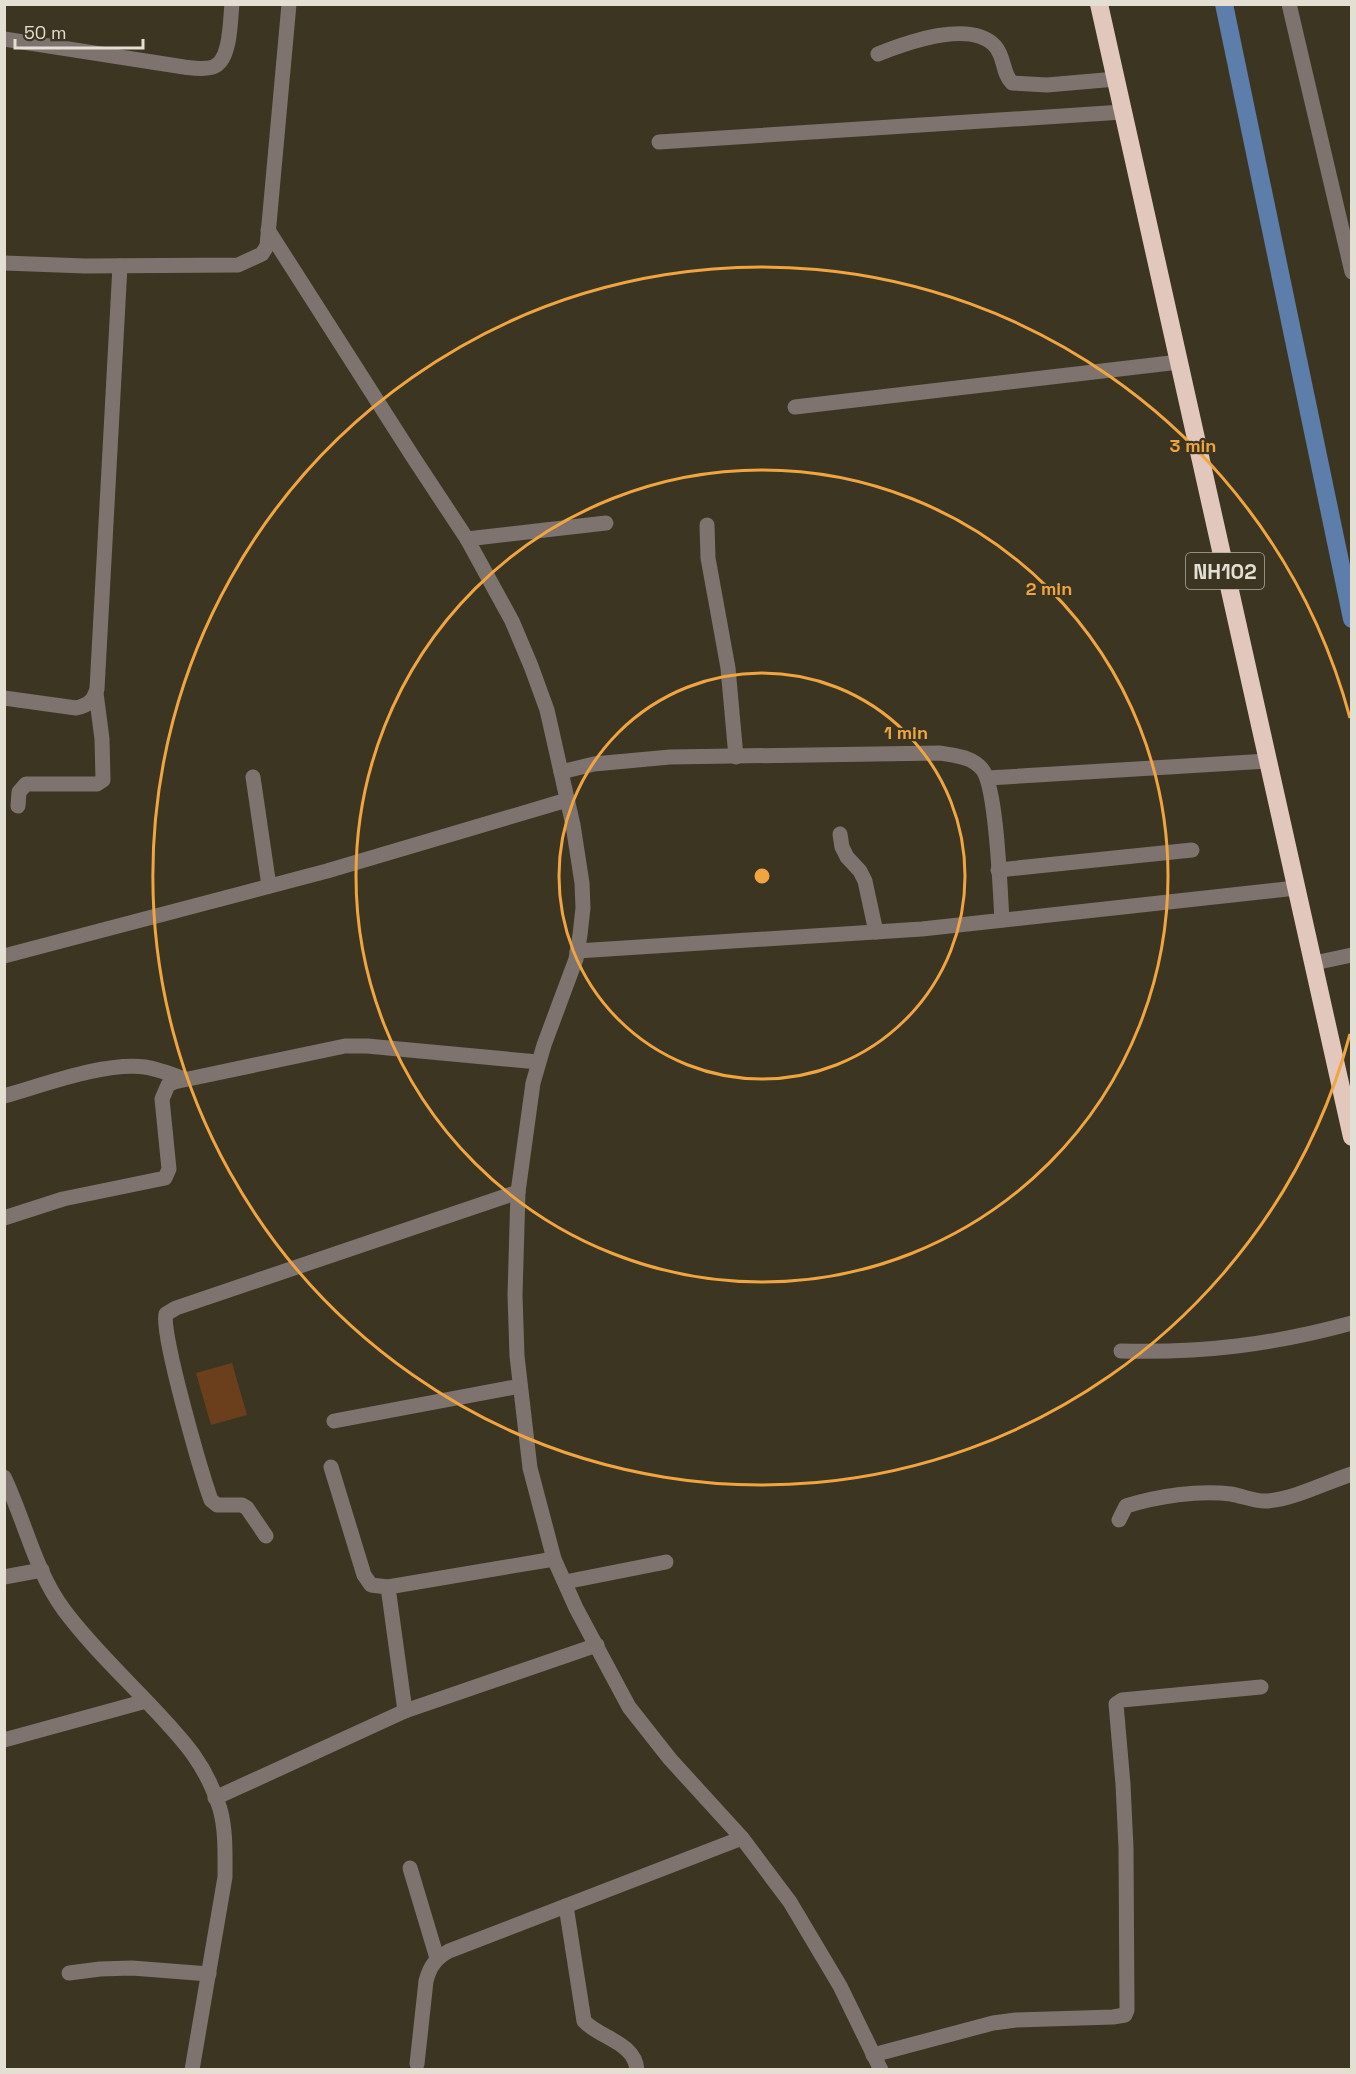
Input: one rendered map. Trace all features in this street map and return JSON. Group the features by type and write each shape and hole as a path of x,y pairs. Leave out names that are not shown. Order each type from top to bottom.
{"highway":[{"name":"NH102","path":"1099,4 1352,1137"}],"street":[{"path":"4,39 184,67 212,67 221,63 225,53 232,4"},
{"path":"4,263 120,266 238,265 262,254 267,246 289,4"},
{"path":"1289,4 1345,220 1352,272"},
{"path":"878,54 921,38 966,34 992,43 999,51 1007,78 1012,84 1047,86 1116,79"},
{"path":"659,142 1123,112"},
{"path":"268,230 467,539 512,621 547,710 573,825 582,883 583,908 578,951 570,979 538,1062 518,1192 515,1295 520,1386 530,1468 554,1559 629,1707 670,1759 742,1838 790,1902 840,1986 881,2070"},
{"path":"18,806 19,792 26,784 97,783 102,780 102,739 96,693 120,266"},
{"path":"795,407 1179,362"},
{"path":"467,539 606,523"},
{"path":"707,525 708,558 728,668 736,757"},
{"path":"4,698 76,708 86,706 94,699 96,693"},
{"path":"561,772 594,764 670,757 939,753 969,758 982,768 988,778 993,807 1002,920"},
{"path":"988,778 1268,761"},
{"path":"253,777 269,886"},
{"path":"4,956 338,868 567,800"},
{"path":"840,834 842,847 847,857 860,871 865,881 876,932"},
{"path":"998,870 1192,850"},
{"path":"578,951 876,932 1296,888"},
{"path":"1314,963 1352,955"},
{"path":"4,1218 63,1199 165,1178 169,1169 162,1099 168,1085 184,1079 345,1046 367,1046 538,1062"},
{"path":"4,1096 108,1068 143,1067 184,1079"},
{"path":"266,1536 247,1508 242,1505 216,1505 211,1500 173,1364 165,1325 166,1314 187,1304 518,1192"},
{"path":"1121,1351 1169,1352 1246,1346 1283,1340 1352,1323"},
{"path":"334,1421 520,1386"},
{"path":"331,1467 364,1575 371,1585 388,1587 554,1559"},
{"path":"1119,1520 1126,1506 1148,1501 1191,1494 1218,1493 1266,1501 1303,1492 1352,1474"},
{"path":"4,1478 42,1570 63,1609 87,1639 191,1749 207,1775 221,1811 225,1877 192,2070"},
{"path":"565,1582 666,1562"},
{"path":"4,1577 42,1570"},
{"path":"388,1587 405,1711"},
{"path":"216,1798 405,1711 597,1645"},
{"path":"873,2055 993,2023 1125,2015 1127,2010 1126,1872 1123,1784 1116,1704 1122,1700 1261,1686"},
{"path":"4,1740 146,1701"},
{"path":"417,2064 426,1981 429,1969 437,1958 449,1950 742,1838"},
{"path":"410,1868 437,1958"},
{"path":"566,1906 584,2020 591,2029 623,2046 634,2059 637,2070"},
{"path":"69,1973 132,1968 209,1974"}],"building":[{"path":"232,1363 247,1415 211,1425 196,1373"}],"waterway":[{"path":"1224,4 1352,619"}]}
